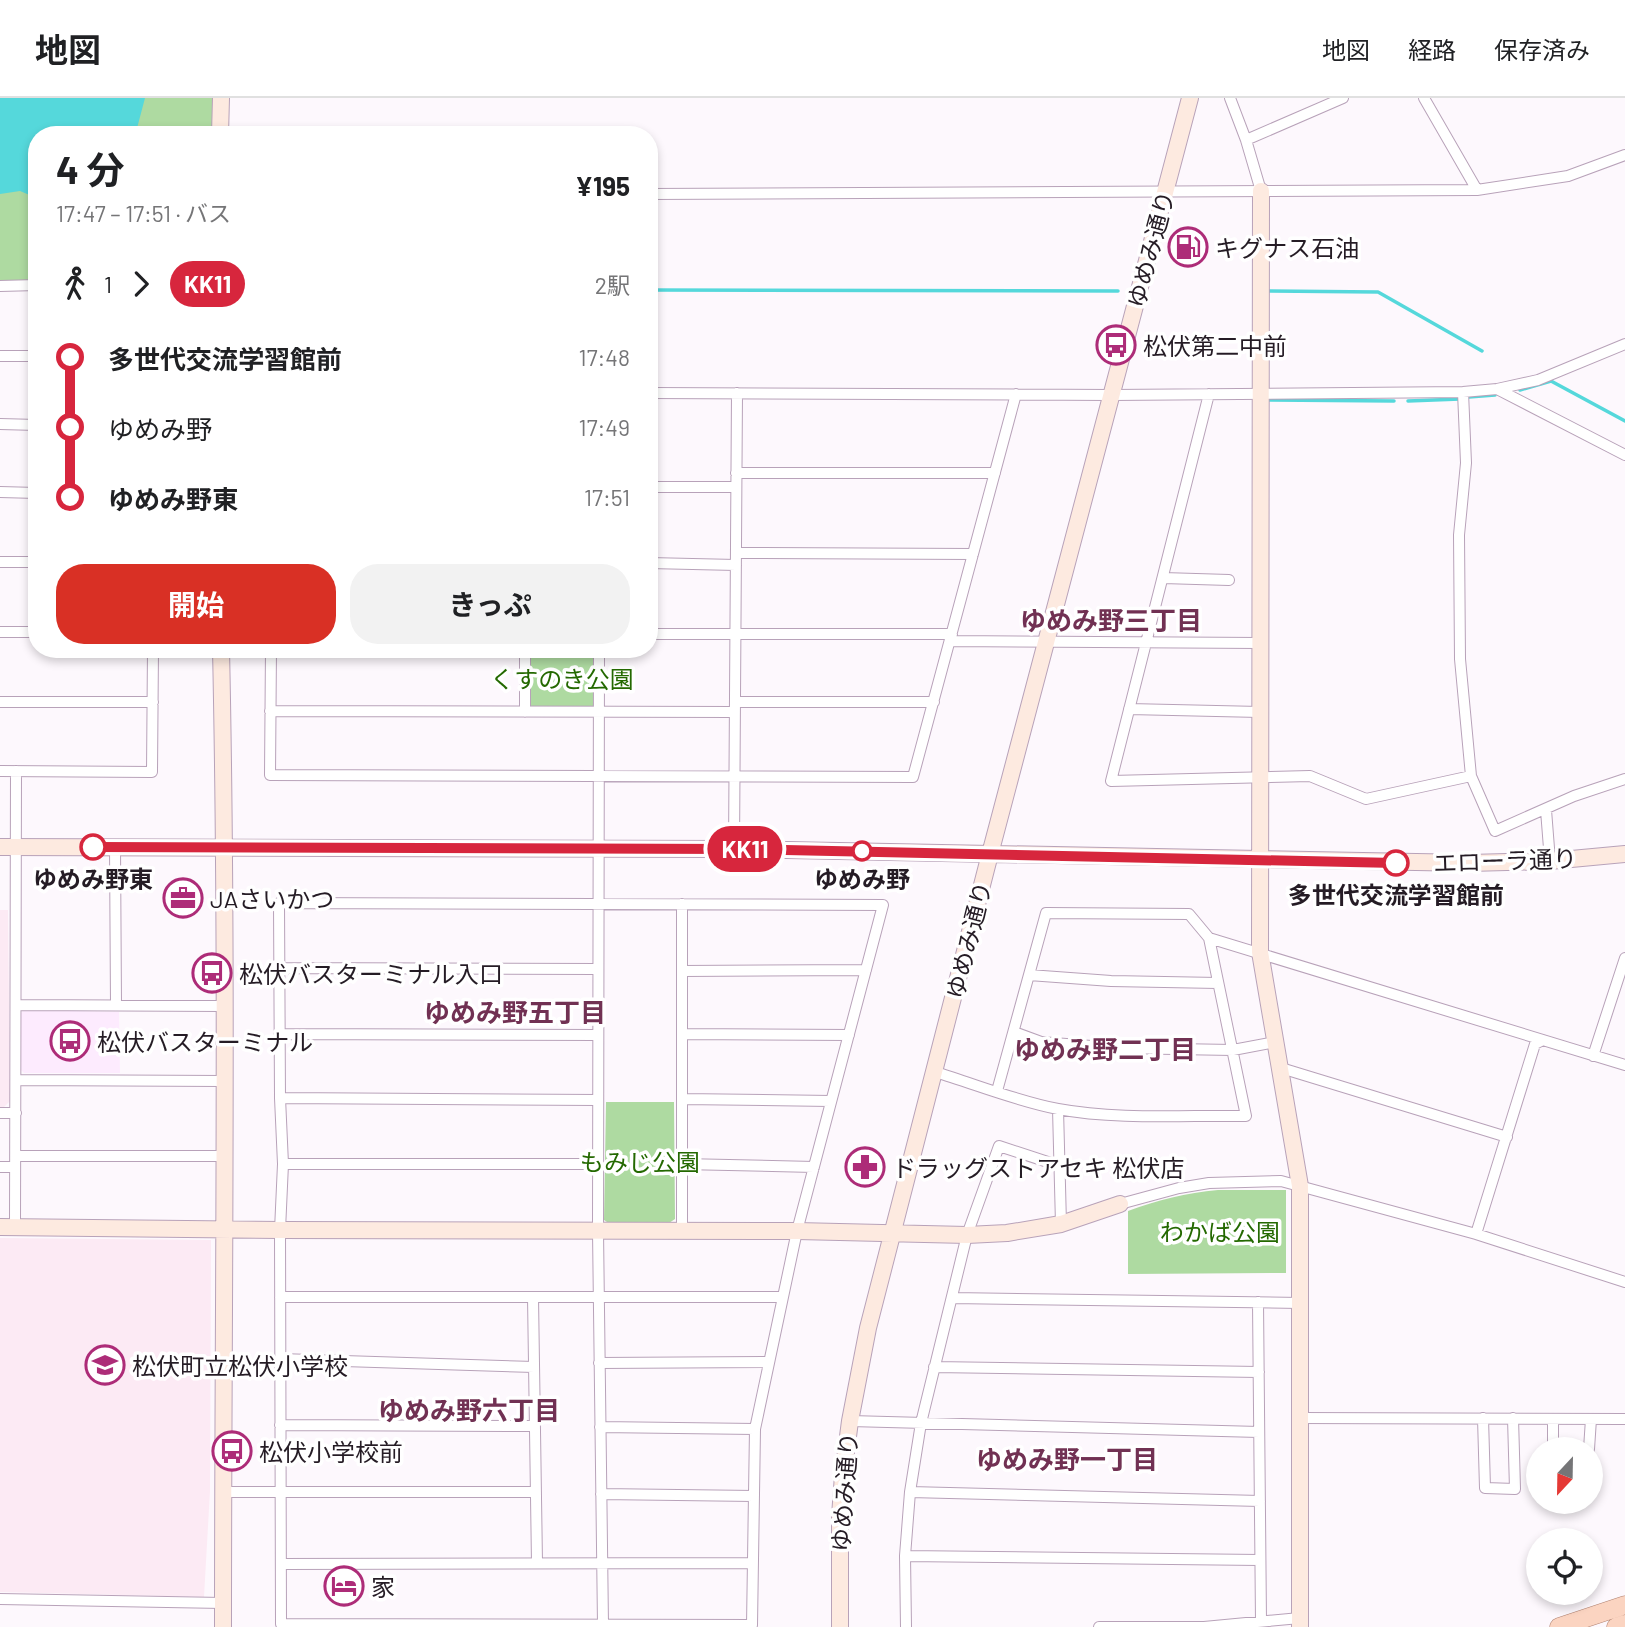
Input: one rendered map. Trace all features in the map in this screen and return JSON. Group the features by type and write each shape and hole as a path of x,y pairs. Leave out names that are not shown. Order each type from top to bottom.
{"main road":[{"path":"1559,1627 1625,1605"},
{"path":"1616,1627 1625,1624"}],"street":[{"path":"220,98 220,126"},
{"name":"ゆめみ通り","path":"840,1627 840,1516 849,1421 868,1328 1190,98"},
{"path":"1099,1627 1205,1627 1261,1621 1300,1623 1300,1186 1261,952 1261,191 1230,98"},
{"path":"1246,140 1343,98"},
{"path":"1424,98 1477,190"},
{"path":"658,194 1477,190 1568,176 1625,155"},
{"path":"0,286 28,285"},
{"path":"658,393 1111,395 1463,392 1497,389 1538,380 1625,344"},
{"path":"0,356 28,356"},
{"path":"1497,389 1625,455"},
{"path":"1463,392 1466,463 1459,535 1460,659 1471,776 1495,831 1574,796 1625,779"},
{"path":"734,849 737,393"},
{"path":"271,658 270,775 914,777 1016,394"},
{"path":"1209,394 1111,781 1310,776 1366,799 1471,776"},
{"path":"0,424 28,425"},
{"path":"736,473 995,473"},
{"path":"658,487 736,487"},
{"path":"0,492 28,493"},
{"path":"736,553 973,554"},
{"path":"0,562 28,562"},
{"path":"658,564 736,565"},
{"path":"1163,578 1229,580"},
{"path":"0,632 28,632"},
{"path":"658,634 951,637 1047,643 1260,643"},
{"path":"0,771 152,772 153,658"},
{"path":"221,658 225,848 223,1627"},
{"path":"525,658 525,712"},
{"path":"599,658 598,1297 603,1625"},
{"path":"0,702 153,702"},
{"path":"270,711 599,712 934,702"},
{"path":"1129,709 1260,712"},
{"path":"16,771 8,847 16,1005 15,1161 8,1227 797,1231 967,1235 1007,1233 1061,1224 1179,1188 1209,1183 1281,1181 1476,1234 1625,1282"},
{"path":"1546,810 1550,861"},
{"name":"エローラ通り","path":"8,847 734,849 1469,863 1550,861 1625,854"},
{"path":"115,847 116,1005"},
{"path":"279,903 599,904 883,905 797,1231 755,1429 752,1625 281,1624 280,1230 283,1164 279,903"},
{"path":"682,904 682,1231"},
{"path":"935,1072 997,1091 1058,1109 1117,1114 1245,1116 1209,937 1189,914 1046,913 997,1091"},
{"path":"1209,937 1625,1065"},
{"path":"1593,1056 1625,958"},
{"path":"278,968 598,969"},
{"path":"682,971 866,970"},
{"path":"1029,975 1111,981 1218,982"},
{"path":"16,1005 224,1006"},
{"path":"1014,1032 1041,1042 1117,1048 1233,1050 1275,1042"},
{"path":"279,1034 598,1035"},
{"path":"682,1034 849,1035"},
{"path":"1476,1234 1535,1044 1544,1040"},
{"path":"1280,1069 1507,1137"},
{"path":"16,1080 223,1081"},
{"path":"280,1098 598,1100"},
{"path":"682,1099 831,1101"},
{"path":"1058,1109 1061,1224"},
{"path":"0,1113 16,1113"},
{"path":"906,1627 905,1556 910,1492 921,1423 967,1235 999,1146 1060,1166"},
{"path":"0,1167 15,1161 224,1156"},
{"path":"283,1164 598,1164"},
{"path":"682,1164 814,1167"},
{"path":"280,1297 783,1297"},
{"path":"533,1297 537,1563"},
{"path":"951,1298 1300,1303"},
{"path":"1258,1302 1261,1621"},
{"path":"280,1359 534,1367"},
{"path":"599,1363 769,1362"},
{"path":"934,1367 1259,1372"},
{"path":"1300,1418 1625,1419"},
{"path":"1483,1418 1485,1488 1515,1489 1513,1418"},
{"path":"1553,1419 1553,1437"},
{"path":"1590,1437 1591,1419"},
{"path":"849,1421 1259,1432"},
{"path":"280,1425 535,1426"},
{"path":"600,1427 755,1429"},
{"path":"222,1492 536,1492"},
{"path":"910,1492 1260,1501"},
{"path":"601,1494 754,1496"},
{"path":"905,1556 1260,1560"},
{"path":"281,1564 753,1563"},
{"path":"0,1599 223,1604"}],"shaded area":[{"path":"0,910 8,910 10,1101 4,1107 0,1107"},
{"name":"松伏バスターミナル","path":"24,1010 119,1012 120,1073 24,1073 21,1070 21,1013"},
{"name":"松伏町立松伏小学校","path":"0,1238 211,1240 210,1491 204,1597 0,1592"}],"green space":[{"path":"0,98 220,98 220,126 28,126 28,282 0,282"},
{"name":"くすのき公園","path":"530,658 594,658 595,707 530,707"},
{"name":"もみじ公園","path":"606,1102 674,1102 675,1219 669,1223 610,1224 604,1220"},
{"name":"わかば公園","path":"1218,1190 1286,1190 1286,1273 1128,1274 1128,1211 1172,1198"}],"water":[{"path":"0,98 145,98 138,126 28,126 28,194 20,191 0,194"}],"waterway":[{"path":"658,290 1118,291"},
{"path":"1267,291 1378,292 1482,351"},
{"path":"1520,390 1551,381 1625,421"},
{"path":"1469,397 1495,395"},
{"path":"1408,401 1460,399"},
{"path":"1267,400 1394,401"}],"bus line":[{"name":"KK11","path":"93,847 734,849 1396,863"}],"place":[{"name":"キグナス石油","path":"1188,247"},
{"name":"松伏第二中前","path":"1116,345"},
{"name":"ゆめみ野東","path":"93,847"},
{"name":"ゆめみ野","path":"862,851"},
{"name":"多世代交流学習館前","path":"1396,863"},
{"name":"JAさいかつ","path":"183,898"},
{"name":"松伏バスターミナル入口","path":"212,973"},
{"name":"松伏バスターミナル","path":"70,1041"},
{"name":"ドラッグストアセキ 松伏店","path":"865,1167"},
{"name":"松伏町立松伏小学校","path":"105,1365"},
{"name":"松伏小学校前","path":"232,1451"},
{"name":"家","path":"344,1586"}],"district":[{"name":"ゆめみ野三丁目","path":"1111,619"},
{"name":"ゆめみ野五丁目","path":"515,1011"},
{"name":"ゆめみ野二丁目","path":"1105,1048"},
{"name":"ゆめみ野六丁目","path":"469,1409"},
{"name":"ゆめみ野一丁目","path":"1067,1458"}]}
